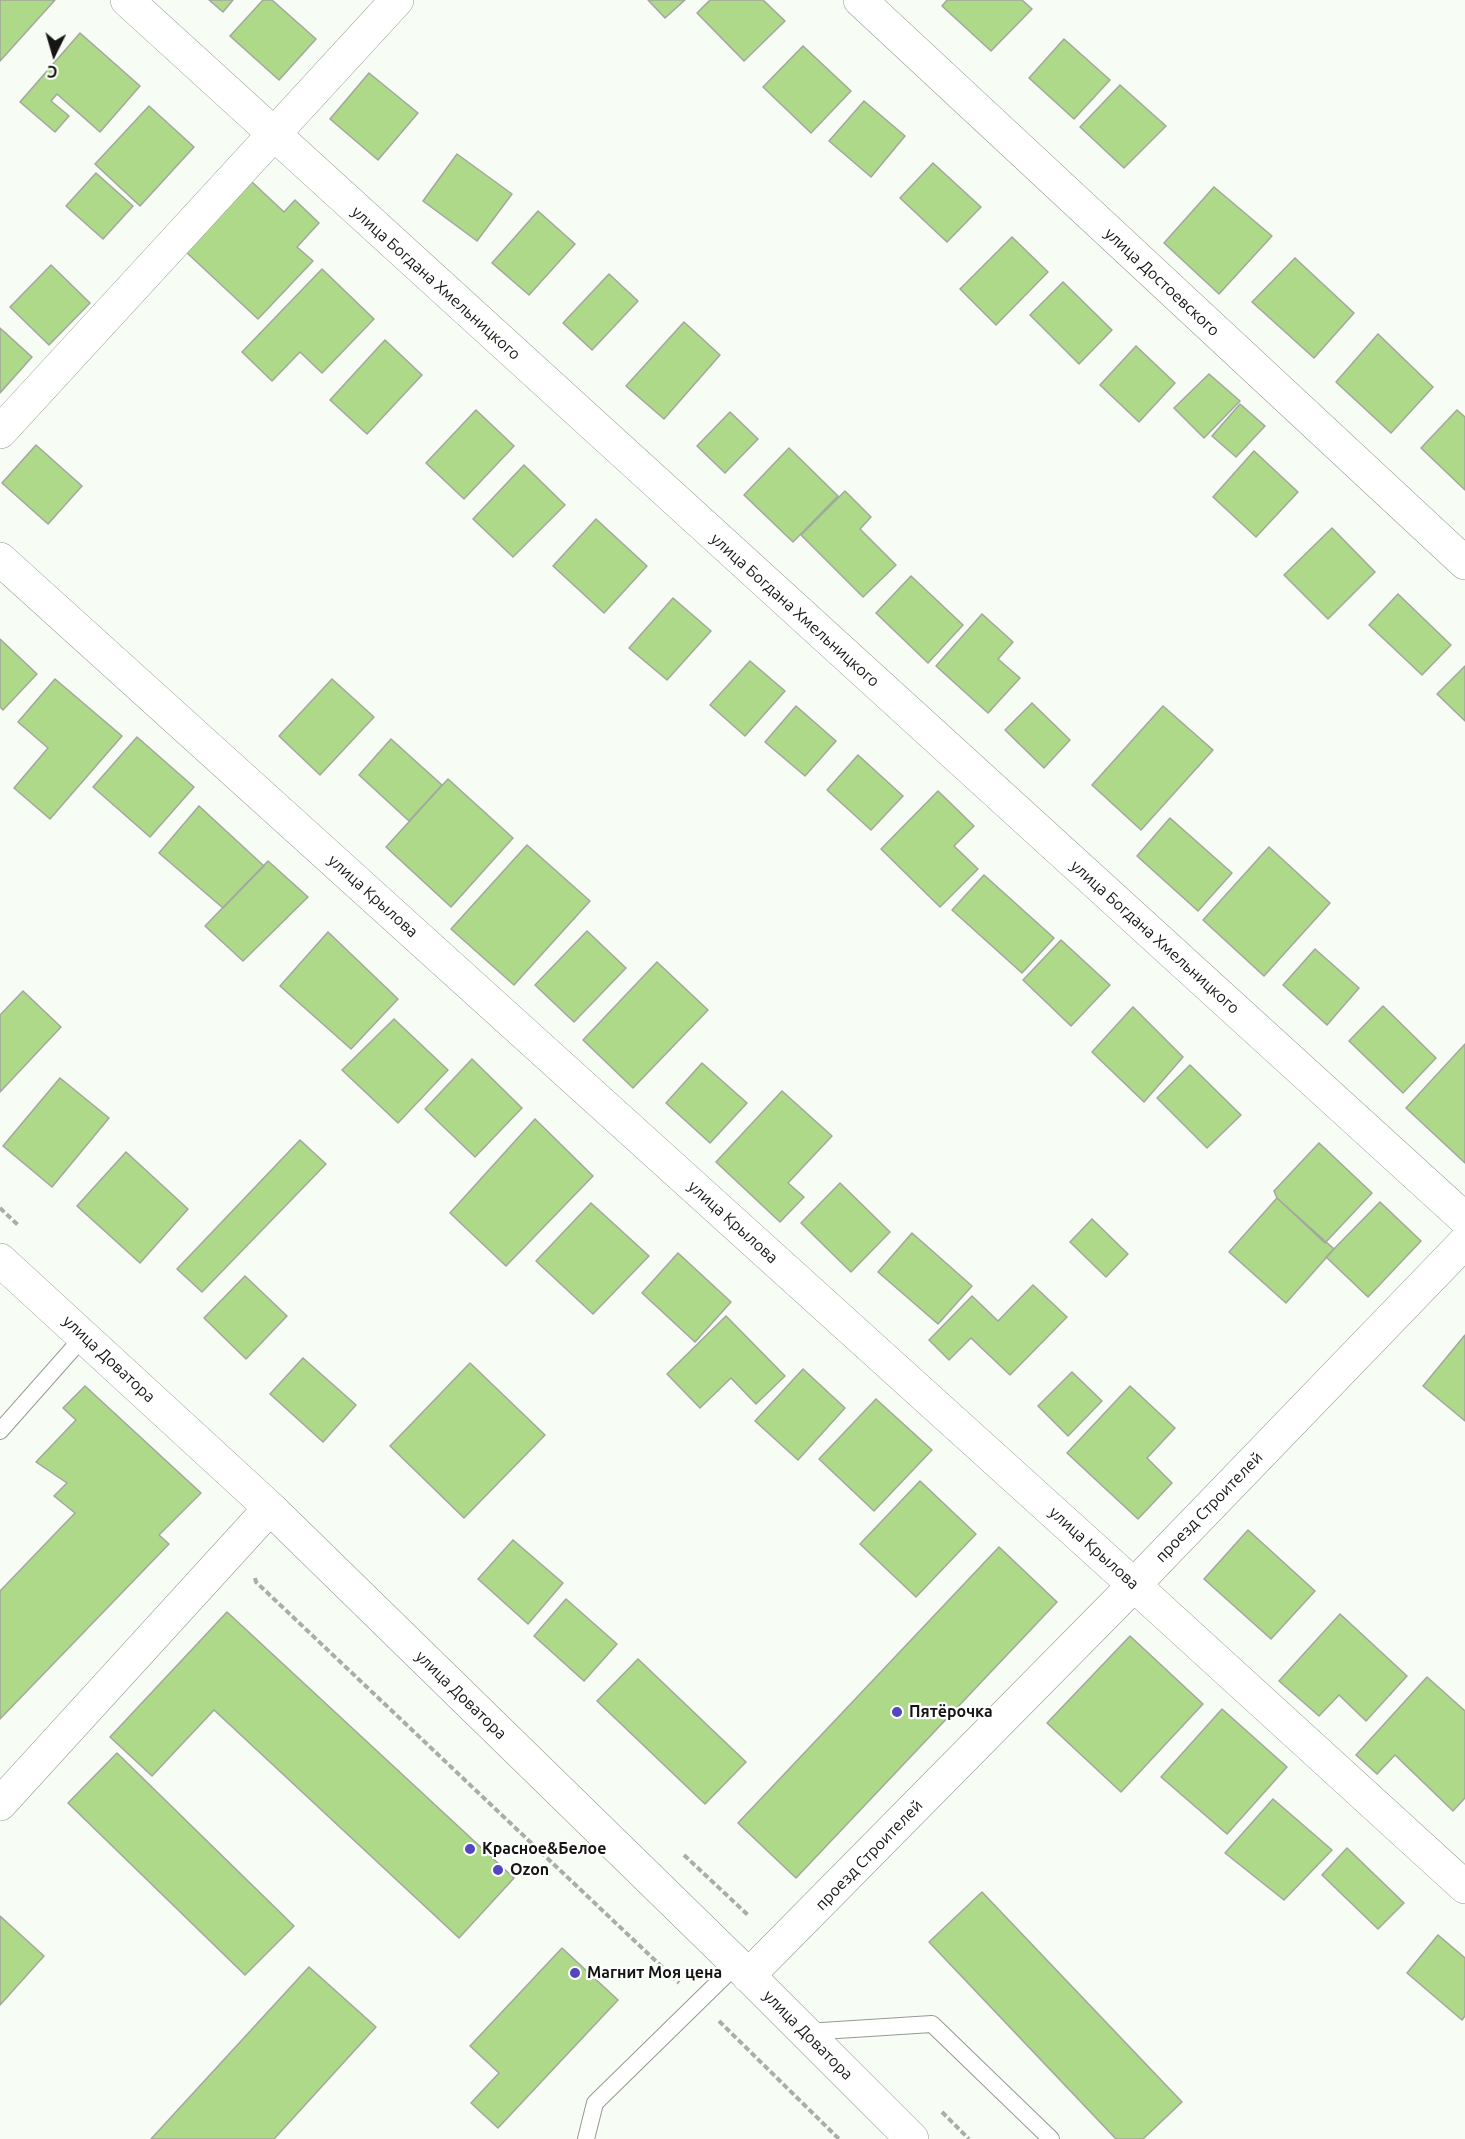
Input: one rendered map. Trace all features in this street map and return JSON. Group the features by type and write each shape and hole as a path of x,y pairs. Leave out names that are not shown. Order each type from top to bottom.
{"street":[{"name":"улица Богдана Хмельницкого","path":"127,0 272,135 1465,1219"},
{"path":"0,432 397,0"},
{"name":"улица Достоевского","path":"860,0 1465,563"},
{"name":"улица Крылова","path":"0,559 1465,1887"},
{"name":"проезд Строителей","path":"742,1970 1134,1585 1465,1242"},
{"name":"улица Доватора","path":"0,1260 270,1508 912,2139"},
{"path":"0,1804 270,1508"}],"lane":[{"path":"0,1431 84,1336"},
{"path":"586,2139 595,2103 699,2001 742,1970"},
{"path":"805,2032 932,2024 1051,2139"}],"path":[{"path":"245,1537 256,1582 699,2001 839,2139"}],"building":[{"path":"0,0 55,0 0,61"},
{"path":"209,0 233,0 223,12"},
{"path":"263,0 272,0 316,39 279,80 230,36"},
{"path":"648,0 685,0 665,18"},
{"path":"710,0 763,0 785,21 744,61 697,13"},
{"path":"947,0 1022,0 1032,9 991,51 942,6"},
{"path":"80,33 140,86 100,132 57,94 51,101 69,116 55,132 20,102"},
{"path":"1064,39 1110,80 1074,119 1029,78"},
{"path":"803,46 851,91 811,133 763,87"},
{"path":"369,73 418,113 378,160 330,119"},
{"path":"1120,85 1166,126 1124,168 1080,127"},
{"path":"864,101 905,136 871,177 829,141"},
{"path":"149,106 194,147 140,206 95,164"},
{"path":"457,154 512,194 477,241 423,201"},
{"path":"933,163 981,207 947,242 900,198"},
{"path":"96,173 133,206 103,239 66,206"},
{"path":"252,182 284,212 295,200 319,223 297,247 313,261 258,319 186,252"},
{"path":"1214,187 1272,236 1219,294 1164,243"},
{"path":"538,211 575,244 529,295 492,263"},
{"path":"1012,237 1048,272 996,325 960,289"},
{"path":"1295,258 1354,313 1314,358 1252,302"},
{"path":"51,265 90,303 49,345 10,307"},
{"path":"322,269 374,319 322,373 300,352 272,381 242,352"},
{"path":"609,274 638,301 592,350 563,323"},
{"path":"1063,282 1112,330 1079,364 1030,315"},
{"path":"684,322 720,355 664,419 626,386"},
{"path":"0,328 32,357 0,393"},
{"path":"1378,334 1433,387 1391,433 1336,382"},
{"path":"385,340 422,375 367,434 330,400"},
{"path":"1136,346 1175,383 1139,422 1100,385"},
{"path":"1209,374 1240,401 1204,438 1174,408"},
{"path":"1240,404 1265,426 1236,457 1212,436"},
{"path":"476,410 514,446 464,499 426,463"},
{"path":"1457,410 1465,417 1465,490 1421,448"},
{"path":"730,412 758,439 725,473 697,446"},
{"path":"36,445 82,486 48,524 2,483"},
{"path":"789,448 838,496 793,542 744,495"},
{"path":"1254,451 1298,492 1256,537 1213,497"},
{"path":"524,465 565,505 513,557 473,519"},
{"path":"845,491 871,517 860,529 896,565 863,597 801,535"},
{"path":"596,519 647,566 604,613 553,566"},
{"path":"1332,528 1375,572 1328,619 1284,575"},
{"path":"911,576 963,625 928,663 876,613"},
{"path":"1398,594 1451,645 1422,675 1369,625"},
{"path":"673,598 711,631 667,680 629,648"},
{"path":"982,614 1013,642 998,659 1020,678 988,713 936,666"},
{"path":"0,639 37,674 3,710 0,707"},
{"path":"750,661 785,691 745,736 710,705"},
{"path":"1465,666 1465,721 1437,694"},
{"path":"55,679 122,736 50,819 14,788 48,748 18,722"},
{"path":"332,679 374,717 320,775 279,736"},
{"path":"1032,703 1070,740 1044,768 1005,730"},
{"path":"796,706 836,741 805,776 765,742"},
{"path":"1163,706 1213,750 1141,830 1092,785"},
{"path":"137,737 194,787 150,837 93,787"},
{"path":"391,739 442,785 409,821 359,775"},
{"path":"858,755 903,796 871,830 827,790"},
{"path":"448,779 513,838 451,907 386,847"},
{"path":"938,791 974,826 954,846 978,869 940,907 881,849"},
{"path":"199,806 264,866 223,908 159,853"},
{"path":"1170,818 1232,873 1198,911 1137,856"},
{"path":"527,845 590,901 514,985 451,929"},
{"path":"1269,847 1330,903 1264,976 1203,920"},
{"path":"268,861 308,897 243,961 205,926"},
{"path":"984,875 1054,938 1022,973 952,910"},
{"path":"587,931 626,968 574,1022 535,985"},
{"path":"328,932 398,999 351,1049 280,986"},
{"path":"1061,940 1110,985 1071,1026 1023,980"},
{"path":"1315,949 1359,988 1327,1025 1283,985"},
{"path":"657,962 708,1010 633,1088 583,1040"},
{"path":"23,991 61,1027 0,1092 0,1015"},
{"path":"1383,1006 1436,1058 1403,1093 1349,1041"},
{"path":"1133,1007 1183,1057 1144,1102 1092,1052"},
{"path":"394,1019 448,1070 398,1123 342,1070"},
{"path":"1465,1044 1465,1163 1406,1108"},
{"path":"472,1059 522,1108 475,1157 425,1109"},
{"path":"702,1063 747,1103 710,1143 666,1103"},
{"path":"1190,1065 1241,1115 1207,1148 1157,1098"},
{"path":"60,1078 109,1118 52,1187 3,1146"},
{"path":"782,1091 832,1136 788,1183 804,1197 780,1222 716,1162"},
{"path":"535,1119 593,1176 506,1266 450,1213"},
{"path":"300,1140 326,1164 202,1292 177,1269"},
{"path":"1319,1143 1372,1193 1325,1243 1277,1198 1274,1191"},
{"path":"126,1152 188,1209 140,1263 77,1206"},
{"path":"840,1183 890,1232 851,1272 801,1223"},
{"path":"1277,1198 1334,1249 1286,1303 1229,1252"},
{"path":"1380,1202 1421,1241 1368,1297 1326,1257"},
{"path":"591,1203 649,1256 593,1314 536,1261"},
{"path":"1092,1219 1128,1254 1106,1277 1070,1242"},
{"path":"912,1233 972,1286 938,1324 878,1272"},
{"path":"678,1253 731,1302 695,1342 642,1293"},
{"path":"245,1276 287,1316 246,1359 204,1318"},
{"path":"1033,1285 1067,1317 1010,1375 971,1338 949,1360 929,1340 972,1296 998,1321"},
{"path":"726,1316 785,1376 756,1404 731,1378 700,1408 667,1374"},
{"path":"1465,1335 1465,1421 1423,1386"},
{"path":"303,1358 356,1405 323,1442 270,1394"},
{"path":"470,1363 545,1435 464,1518 390,1446"},
{"path":"803,1369 845,1408 798,1460 755,1421"},
{"path":"1072,1372 1102,1401 1068,1436 1038,1406"},
{"path":"85,1386 201,1493 159,1535 169,1544 0,1719 0,1591 75,1513 54,1496 67,1483 36,1462 76,1420 63,1408"},
{"path":"1130,1386 1175,1428 1147,1458 1172,1483 1138,1519 1067,1453"},
{"path":"876,1399 932,1450 874,1511 819,1459"},
{"path":"920,1481 976,1534 916,1597 860,1544"},
{"path":"1248,1530 1315,1591 1271,1639 1204,1579"},
{"path":"513,1540 563,1583 528,1624 478,1579"},
{"name":"Пятёрочка","path":"999,1547 1057,1602 796,1878 738,1823"},
{"path":"566,1599 617,1644 584,1681 534,1636"},
{"path":"227,1612 514,1878 459,1938 214,1710 152,1776 110,1737"},
{"path":"1340,1614 1407,1676 1366,1721 1339,1695 1319,1716 1279,1681"},
{"path":"1130,1636 1203,1704 1121,1792 1047,1723"},
{"path":"638,1659 746,1762 705,1804 597,1701"},
{"path":"1427,1677 1465,1711 1465,1798 1453,1811 1395,1755 1377,1774 1356,1755"},
{"path":"1222,1709 1287,1767 1227,1834 1161,1777"},
{"path":"117,1753 294,1926 245,1975 68,1803"},
{"path":"1273,1799 1332,1850 1284,1900 1225,1853"},
{"path":"1347,1848 1404,1903 1378,1929 1322,1875"},
{"path":"982,1892 1182,2102 1143,2139 1116,2139 929,1942"},
{"path":"0,1916 44,1956 0,2005"},
{"path":"1438,1935 1465,1958 1465,2016 1462,2020 1407,1973"},
{"path":"562,1948 618,2000 498,2128 471,2103 499,2073 470,2046"},
{"path":"309,1967 376,2027 274,2139 151,2139"}],"place":[{"name":"Пятёрочка","path":"897,1712"},
{"name":"Красное&Белое","path":"470,1849"},
{"name":"Ozon","path":"498,1870"},
{"name":"Магнит Моя цена","path":"575,1973"}]}
